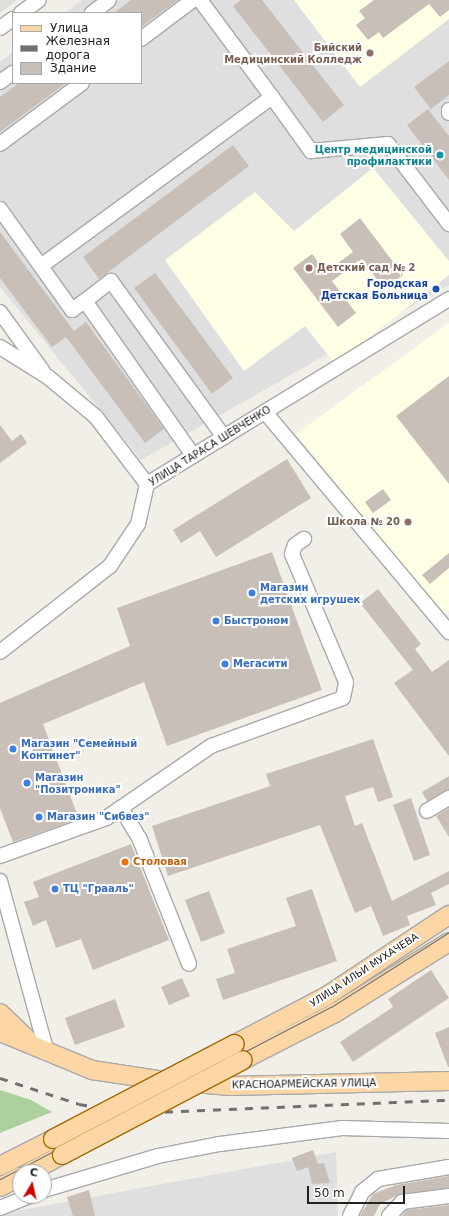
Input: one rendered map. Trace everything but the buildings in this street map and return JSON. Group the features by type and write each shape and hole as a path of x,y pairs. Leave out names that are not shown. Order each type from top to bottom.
{"main road":[{"name":"УЛИЦА ИЛЬИ МУХАЧЕВА","path":"0,1166 325,997 449,915"},
{"name":"УЛИЦА ИЛЬИ МУХАЧЕВА","path":"45,1164 354,1001 449,942"},
{"path":"0,1013 40,1049"},
{"name":"КРАСНОАРМЕЙСКАЯ УЛИЦА","path":"0,1032 92,1070 159,1080 230,1086 449,1081"},
{"path":"0,1187 12,1181"}],"street":[{"path":"22,12 39,0"},
{"path":"93,12 109,0"},
{"path":"142,38 193,0"},
{"path":"200,0 311,151 388,144 447,219"},
{"path":"0,28 12,20"},
{"path":"0,82 12,74"},
{"path":"0,144 81,84"},
{"path":"41,266 272,97"},
{"path":"0,209 72,310 112,281 224,437"},
{"name":"УЛИЦА ТАРАСА ШЕВЧЕНКО","path":"0,652 110,566 138,524 147,484 449,299"},
{"path":"85,301 193,455"},
{"path":"0,312 48,377"},
{"path":"0,347 48,377 96,417 147,484"},
{"path":"265,412 447,627"},
{"path":"0,856 106,818 211,746 343,698 346,682 292,554 295,545 304,539"},
{"path":"427,811 449,798"},
{"path":"121,808 140,840 189,964"},
{"path":"0,881 40,1049"},
{"path":"52,1188 158,1156 220,1144 342,1128 449,1131"},
{"path":"350,1216 362,1192 369,1184 386,1175 449,1167"},
{"path":"389,1216 402,1202 449,1196"},
{"path":"0,1208 12,1203"}],"shaded area":[{"path":"0,0 17,0 0,13"},
{"path":"82,0 449,0 449,285 141,460 0,287 0,62 12,53 12,84 142,84 142,12 66,12"},
{"name":"Бийский Медицинский Колледж","path":"294,0 449,0 449,19 360,87"},
{"name":"Детский сад № 2","path":"373,168 449,261 449,275 335,364 305,326 244,371 165,260 255,192 294,231"},
{"name":"Школа № 20","path":"449,323 449,611 443,615 296,434"},
{"path":"336,1152 338,1216 0,1216 0,1214"}],"green space":[{"path":"0,1090 31,1100 52,1112 0,1133"}],"tram line":[{"path":"0,1179 331,1007 449,932"}],"railway":[{"path":"0,1078 79,1104 133,1113 449,1100"}],"place":[{"name":"Бийский Медицинский Колледж","path":"370,53"},
{"name":"Центр медицинской профилактики","path":"440,155"},
{"name":"Детский сад № 2","path":"309,268"},
{"name":"Городская Детская Больница","path":"436,289"},
{"name":"Школа № 20","path":"408,522"},
{"name":"Магазин детских игрушек","path":"252,593"},
{"name":"Быстроном","path":"216,621"},
{"name":"Мегасити","path":"225,664"},
{"name":"Магазин \"Семейный Континет\"","path":"13,749"},
{"name":"Магазин \"Позитроника\"","path":"27,783"},
{"name":"Магазин \"Сибвез\"","path":"39,817"},
{"name":"Столовая","path":"125,862"},
{"name":"ТЦ \"Грааль\"","path":"55,889"}]}
